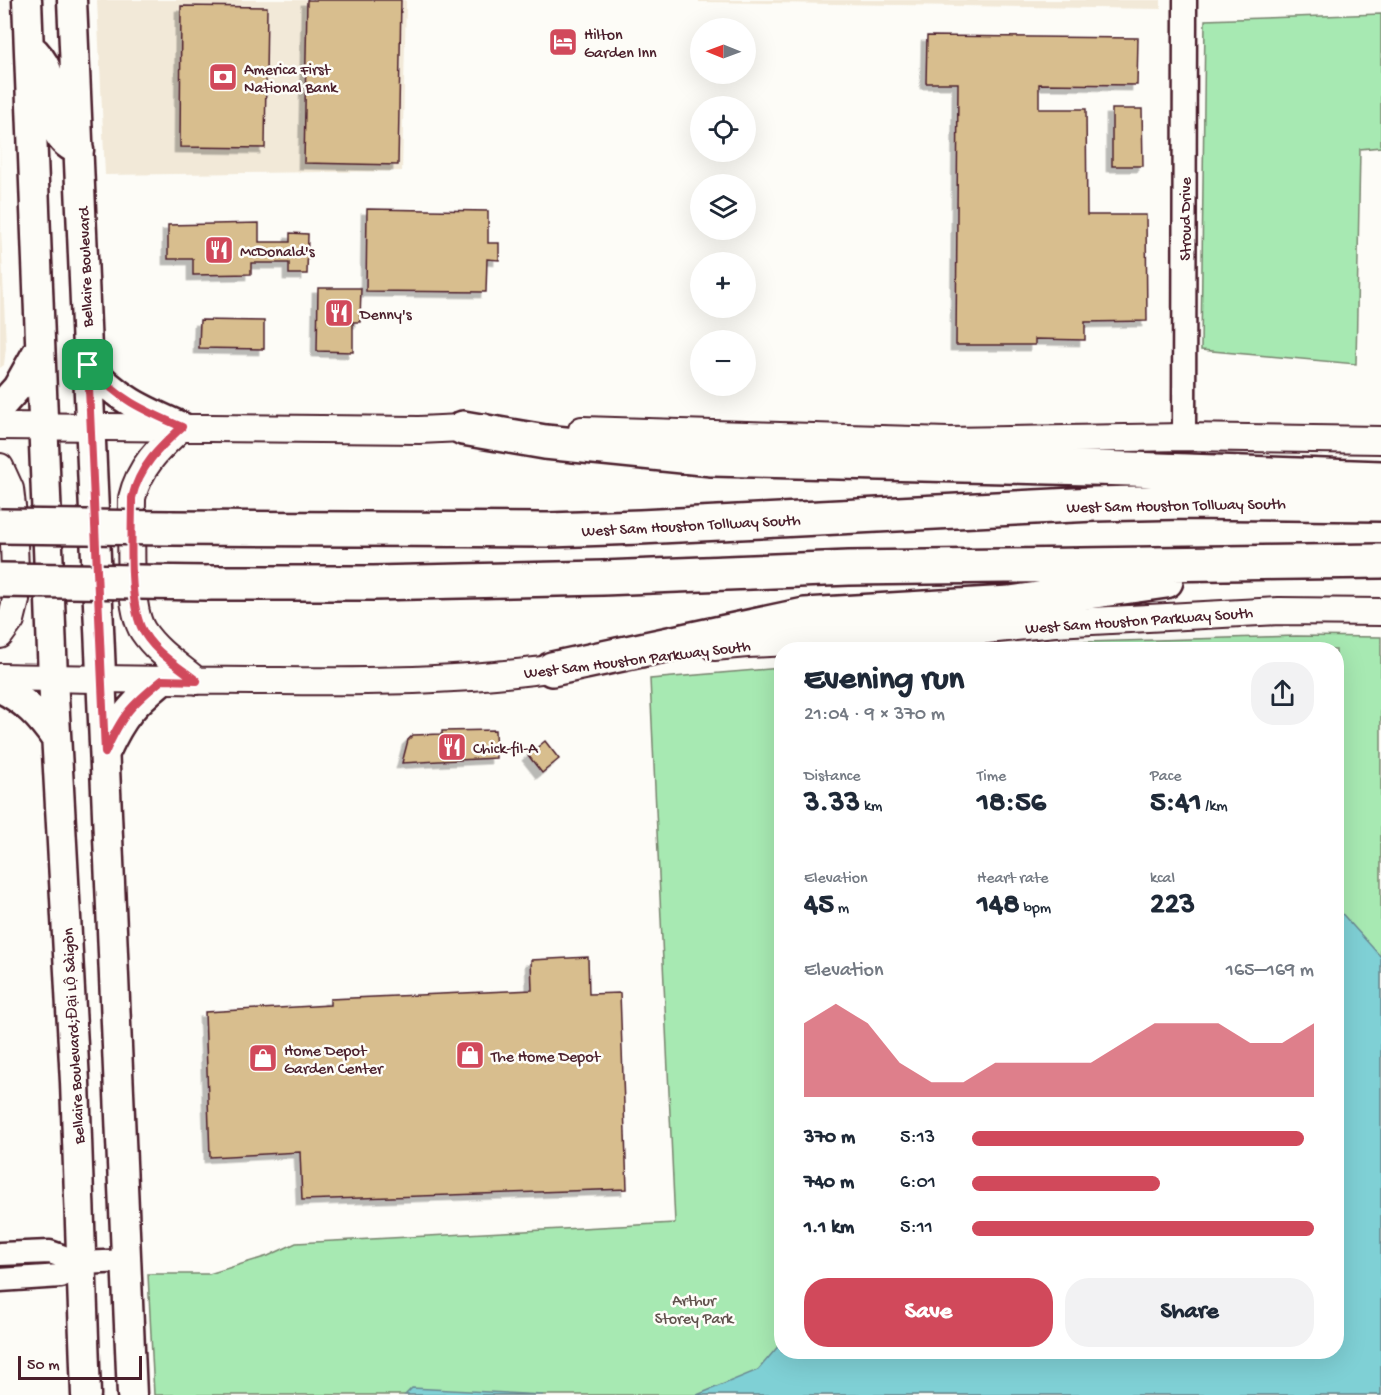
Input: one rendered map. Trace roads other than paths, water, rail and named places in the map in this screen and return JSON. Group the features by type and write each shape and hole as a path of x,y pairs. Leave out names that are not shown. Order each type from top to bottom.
{"highway":[{"path":"463,428 545,442 712,459 1131,469 1381,478"},
{"name":"West Sam Houston Tollway South","path":"0,526 549,530 1094,504 1184,502 1381,504"},
{"path":"0,580 373,583 603,578 849,568 1381,561"},
{"path":"552,669 805,615 1010,603 1304,562"}],"main road":[{"path":"27,0 53,678"},
{"name":"Bellaire Boulevard","path":"72,0 102,679"},
{"path":"29,46 44,62 52,90 58,134 72,148 79,150"},
{"path":"0,407 17,388 41,345"},
{"path":"88,365 99,379 127,401 182,427"},
{"path":"0,426 407,430 525,425 608,432 948,441 1184,437 1381,440"},
{"path":"182,427 144,466 135,483 132,498 134,596 141,628 156,648 197,681"},
{"path":"0,467 10,489 16,600 11,620 0,635"},
{"name":"West Sam Houston Parkway South","path":"789,642 938,635 1055,623 1279,611 1381,612"},
{"name":"West Sam Houston Parkway South","path":"0,677 197,681 409,681 510,674 643,654 774,643"},
{"name":"Bellaire Boulevard;Đại Lộ Sàigòn","path":"53,678 75,1082 86,1395"},
{"path":"102,679 132,1395"},
{"path":"105,753 117,726 128,710 162,680"},
{"path":"0,688 28,705 56,739"}],"street":[{"name":"Stroud Drive","path":"1184,437 1185,0"},
{"path":"0,1254 50,1252 81,1263 127,1261"},
{"path":"0,1280 61,1276 81,1263"}],"water":[{"path":"1344,916 1381,957 1381,1395 697,1395 758,1370 774,1351 774,1359 1344,1359"},
{"path":"412,1388 543,1395 405,1395"}],"place":[{"name":"Hilton Garden Inn","path":"563,42"},
{"name":"America First National Bank","path":"223,77"},
{"name":"McDonald's","path":"219,250"},
{"name":"Denny's","path":"339,313"},
{"name":"Chick-fil-A","path":"452,747"},
{"name":"The Home Depot","path":"470,1055"},
{"name":"Home Depot Garden Center","path":"263,1058"}],"park label":[{"name":"Arthur Storey Park","path":"694,1308"}]}
